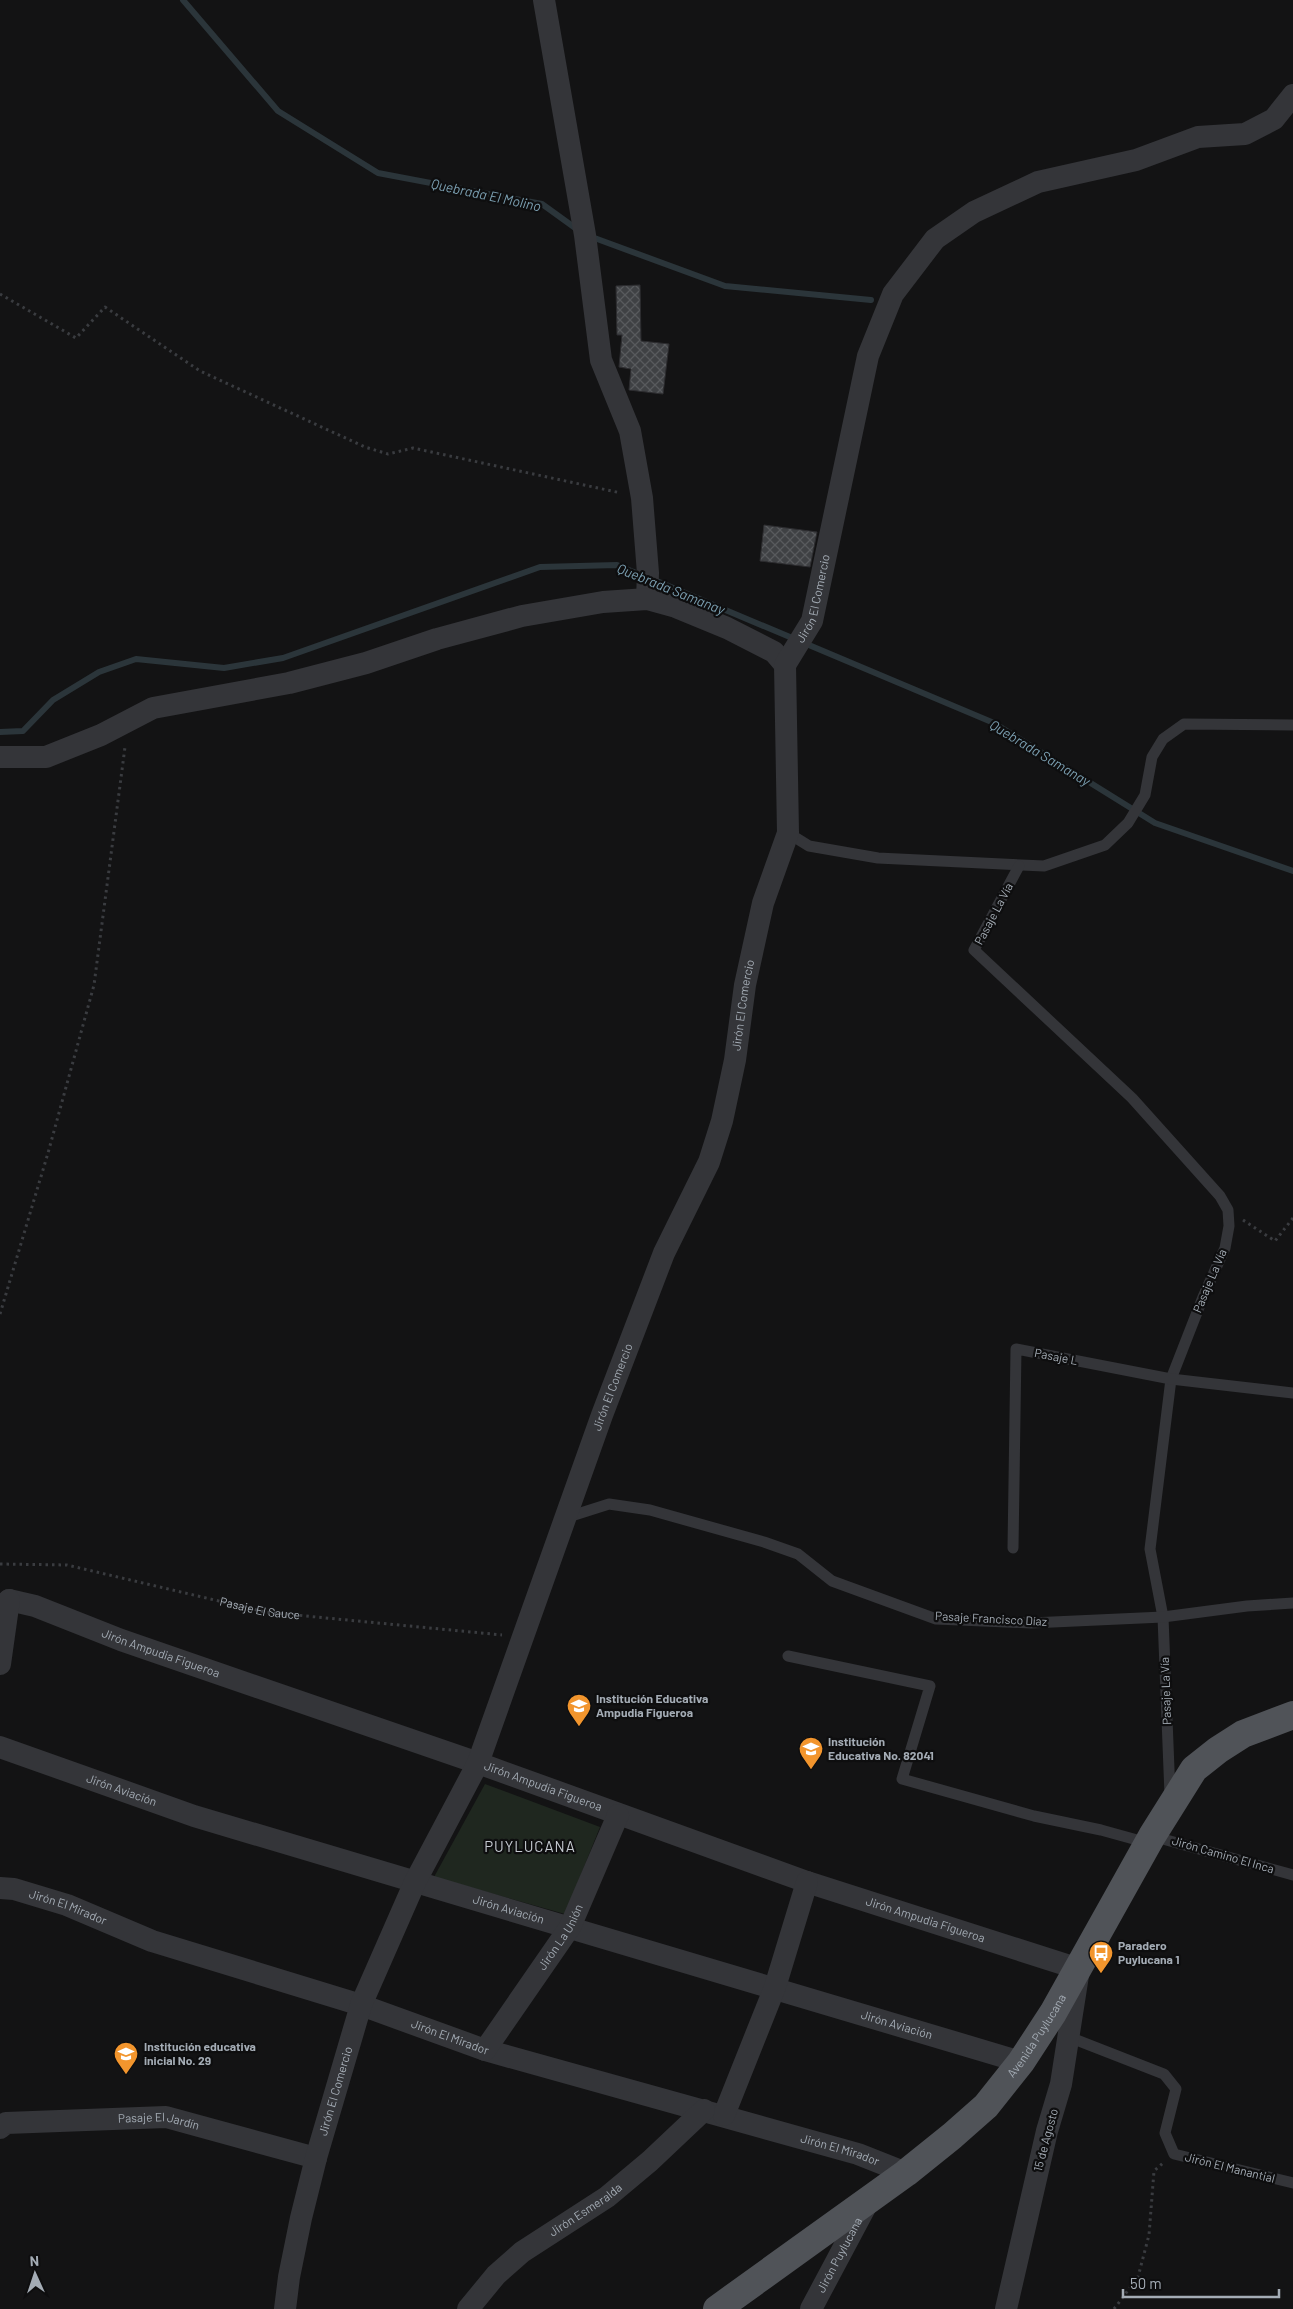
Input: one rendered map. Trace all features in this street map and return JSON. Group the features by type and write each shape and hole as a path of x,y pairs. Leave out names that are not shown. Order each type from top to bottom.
{"main road":[{"name":"Avenida Puylucana","path":"717,2309 906,2174 986,2106 1020,2062 1079,1969 1150,1839 1194,1769 1218,1750 1243,1734 1293,1715"}],"street":[{"path":"544,0 585,235 601,360 630,431 642,498 647,585 676,607 727,628 788,659"},
{"name":"Jirón El Comercio","path":"286,2309 289,2277 316,2158 361,2005 415,1882 478,1763 563,1519 664,1253 693,1196 711,1154 722,1121 736,1060 745,985 763,904 788,833 788,659 812,621 868,356 893,294 935,239 974,212 1038,182 1136,160 1198,137 1245,134 1274,119 1293,95"},
{"path":"0,757 46,757 101,736 153,708 299,680 366,663 437,639 522,616 602,602 647,585"},
{"path":"0,1664 4,1594"},
{"name":"Jirón Ampudia Figueroa","path":"4,1594 121,1640 478,1763 807,1882 1079,1969"},
{"name":"Jirón Aviación","path":"0,1747 194,1816 775,1987 1020,2062"},
{"name":"Jirón La Unión","path":"485,2050 570,1927 618,1815"},
{"name":"Jirón Esmeralda","path":"468,2309 496,2275 522,2252 607,2197 714,2112 775,1987 807,1882"},
{"name":"Jirón El Mirador","path":"0,1888 14,1889 67,1905 152,1941 361,2005 485,2050 714,2112 858,2154 906,2174"},
{"name":"15 de Agosto","path":"1006,2309 1047,2131 1061,2084 1079,1969"},
{"name":"Pasaje El Jardín","path":"0,2128 6,2123 166,2117 316,2158"},
{"name":"Jirón Puylucana","path":"811,2309 869,2200"}],"lane":[{"path":"788,833 809,846 878,858 1044,866 1105,845 1128,823 1145,795 1152,757 1163,739 1184,724 1293,725"},
{"name":"Pasaje La Vía","path":"1019,866 974,950 1132,1098 1220,1196 1228,1210 1229,1226 1225,1248 1171,1379 1150,1549 1163,1616 1171,1804"},
{"name":"Pasaje L","path":"1013,1548 1016,1349 1171,1379 1293,1393"},
{"name":"Pasaje Francisco Díaz","path":"563,1519 609,1504 650,1510 764,1542 798,1554 832,1581 936,1619 1031,1623 1163,1616 1247,1606 1293,1603"},
{"name":"Jirón Camino El Inca","path":"788,1656 930,1686 902,1780 1034,1816 1150,1839 1293,1875"},
{"name":"Jirón El Manantial","path":"1069,2037 1164,2074 1176,2089 1165,2133 1174,2154 1293,2183"}],"path":[{"path":"0,294 76,338 105,307 200,371 357,443 388,454 414,448 642,498"},
{"path":"0,1314 48,1153 94,985 128,722"},
{"path":"1228,1210 1275,1241 1293,1218"},
{"name":"Pasaje El Sauce","path":"0,1564 66,1565 265,1612 522,1637"},
{"path":"1114,2309 1138,2277 1149,2235 1154,2171 1174,2154"}],"shaded area":[{"path":"485,1784 600,1827 565,1914 434,1877"}],"building":[{"path":"640,285 641,341 669,344 663,394 629,390 631,369 619,367 622,335 617,335 616,286"},
{"path":"764,525 817,532 810,567 760,561"}],"waterway":[{"name":"Quebrada El Molino","path":"183,0 278,111 378,173 542,204 578,230"},
{"name":"Quebrada El Molino","path":"589,236 725,286 871,300"},
{"name":"Quebrada Samanay","path":"0,732 23,731 53,700 99,672 136,659 224,668 283,658 540,567 617,565 643,576"},
{"name":"Quebrada Samanay","path":"652,579 994,723 1155,823 1293,871"}],"place":[{"name":"Institución Educativa Ampudia Figueroa","path":"579,1727"},
{"name":"Institución Educativa No. 82041","path":"811,1770"},
{"name":"Paradero Puylucana 1","path":"1101,1974"},
{"name":"Institución educativa inicial No. 29","path":"126,2075"}],"district":[{"name":"PUYLUCANA","path":"530,1847"}]}
